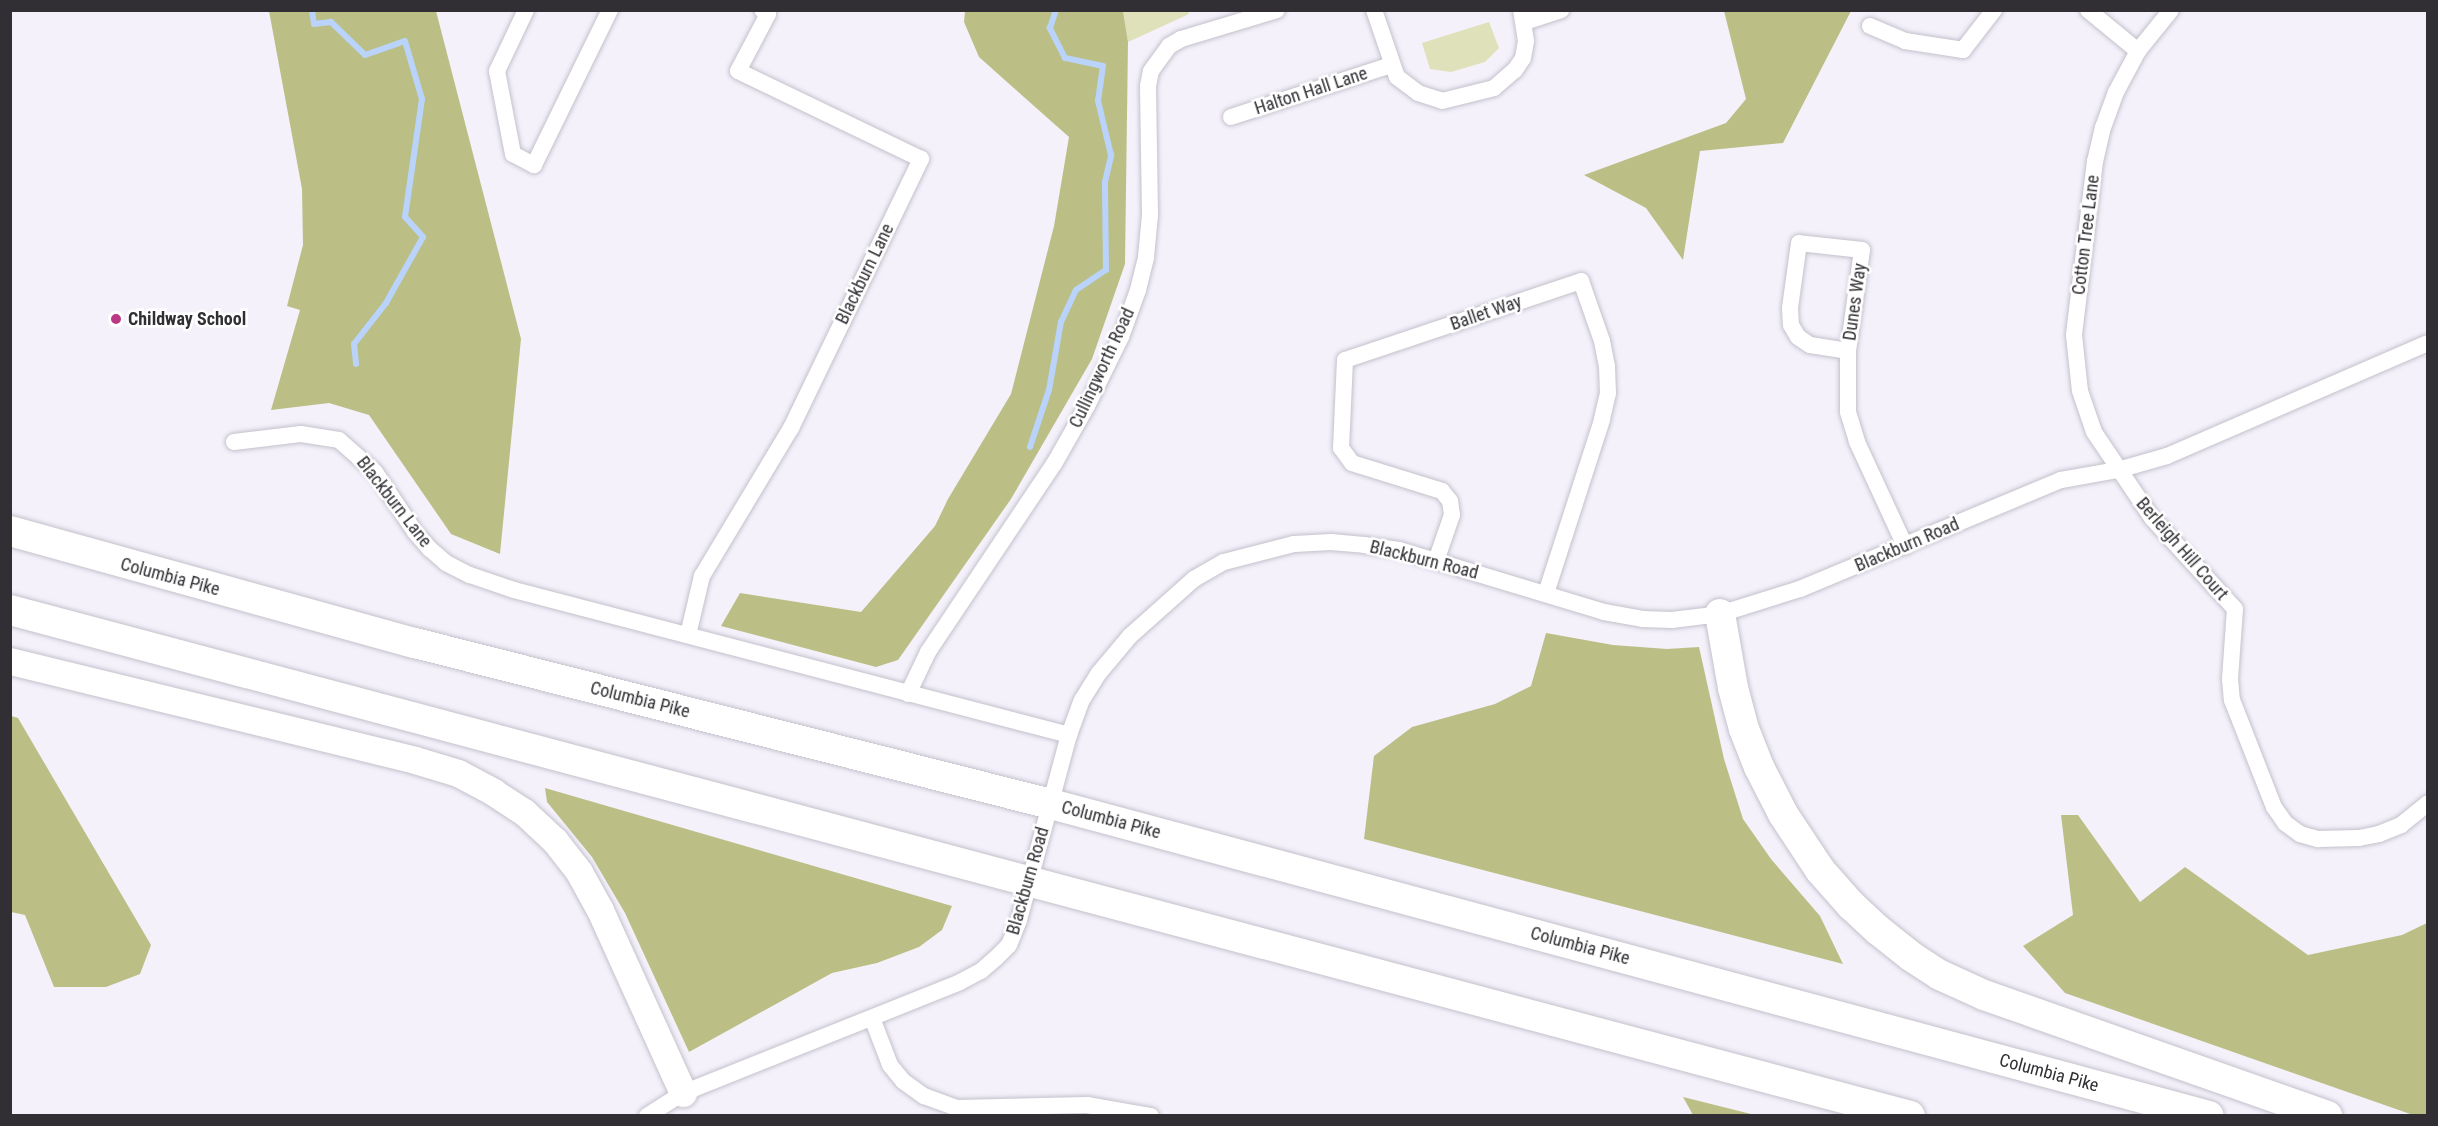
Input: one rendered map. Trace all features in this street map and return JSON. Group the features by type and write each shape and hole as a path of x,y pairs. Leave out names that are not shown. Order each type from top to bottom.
{"highway":[{"name":"Columbia Pike","path":"10,531 416,643 1051,804 2209,1116"},
{"path":"10,610 1910,1116"},
{"path":"1720,614 1733,688 1744,729 1759,767 1783,814 1820,870 1851,905 1878,930 1912,957 1940,975 1984,995 2327,1116"},
{"path":"10,627 273,680"}],"main road":[{"path":"10,661 415,760 458,773 494,792 524,812 555,841 579,873 600,910 683,1093"}],"street":[{"path":"526,10 497,71 513,154 534,165 610,10"},
{"name":"Blackburn Lane","path":"688,634 702,576 790,428 921,159 738,71 768,14 762,10"},
{"name":"Cullingworth Road","path":"908,694 928,652 1054,464 1087,406 1121,338 1138,290 1146,257 1150,215 1148,86 1151,71 1169,46 1181,39 1277,10"},
{"path":"1374,10 1391,65 1406,87 1429,98 1449,100 1494,88 1506,80 1523,58 1526,41 1523,16 1561,10"},
{"path":"1870,26 1905,41 1963,50 1994,10"},
{"path":"2088,10 2138,51"},
{"name":"Cotton Tree Lane","path":"2118,470 2094,432 2080,391 2074,335 2100,138 2116,92 2138,51 2171,10"},
{"name":"Halton Hall Lane","path":"1232,117 1391,65"},
{"name":"Dunes Way","path":"1848,351 1810,345 1798,338 1791,325 1790,308 1799,243 1862,250 1848,351 1848,412 1857,442 1905,546"},
{"name":"Ballet Way","path":"1436,561 1452,515 1450,501 1442,491 1352,463 1345,457 1341,448 1345,360 1581,281 1602,341 1607,366 1608,393 1602,420 1545,593"},
{"name":"Blackburn Road","path":"647,1116 683,1093 960,982 981,971 996,958 1009,945 1019,920 1069,735 1082,700 1099,673 1130,636 1194,579 1224,562 1260,550 1294,544 1331,542 1399,550 1604,612 1642,619 1672,620 1720,614 1800,589 2061,480 2118,470 2167,456 2427,343"},
{"name":"Blackburn Lane","path":"234,442 301,434 339,440 375,472 415,532 446,563 470,575 514,590 1069,735"},
{"name":"Berleigh Hill Court","path":"2118,470 2152,518 2235,609 2230,679 2232,700 2274,807 2285,823 2300,834 2318,839 2359,838 2379,834 2402,825 2427,803"},
{"path":"872,1018 890,1065 903,1081 924,1096 946,1104 957,1107 1087,1105 1151,1116"}],"green space":[{"path":"269,11 436,11 521,339 500,554 451,534 369,415 329,403 271,410 300,310 287,306 303,245 302,189"},
{"path":"965,11 1123,11 1128,42 1125,264 1092,359 1011,499 898,660 876,667 721,626 740,593 861,612 935,526 948,499 1011,394 1054,226 1069,137 979,57 964,22"},
{"path":"1123,11 1188,11 1189,14 1128,42"},
{"path":"1724,11 1851,11 1783,143 1700,151 1683,260 1646,208 1584,175 1726,123 1746,99"},
{"path":"1489,22 1499,48 1485,62 1451,72 1430,69 1422,43"},
{"path":"1546,633 1613,645 1667,649 1699,647 1724,759 1743,819 1771,859 1820,916 1843,964 1364,839 1374,756 1412,727 1495,704 1531,686"},
{"path":"11,716 18,718 151,945 140,974 106,987 54,987 25,915 11,912"},
{"path":"545,788 952,906 942,930 919,947 877,963 832,973 689,1052 625,913 592,857 547,802"},
{"path":"2061,815 2078,815 2140,902 2185,867 2308,955 2402,935 2427,923 2427,1115 2413,1115 2065,993 2023,946 2073,915"},
{"path":"1683,1097 1755,1115 1693,1115"}],"waterway":[{"path":"312,10 314,24 331,22 365,55 405,41 422,99 405,217 423,237 386,303 354,344 356,364"},
{"path":"1030,447 1049,390 1061,322 1076,290 1106,270 1105,182 1111,155 1098,101 1103,66 1065,58 1050,28 1056,10"}],"place":[{"name":"Childway School","path":"116,319"}]}
